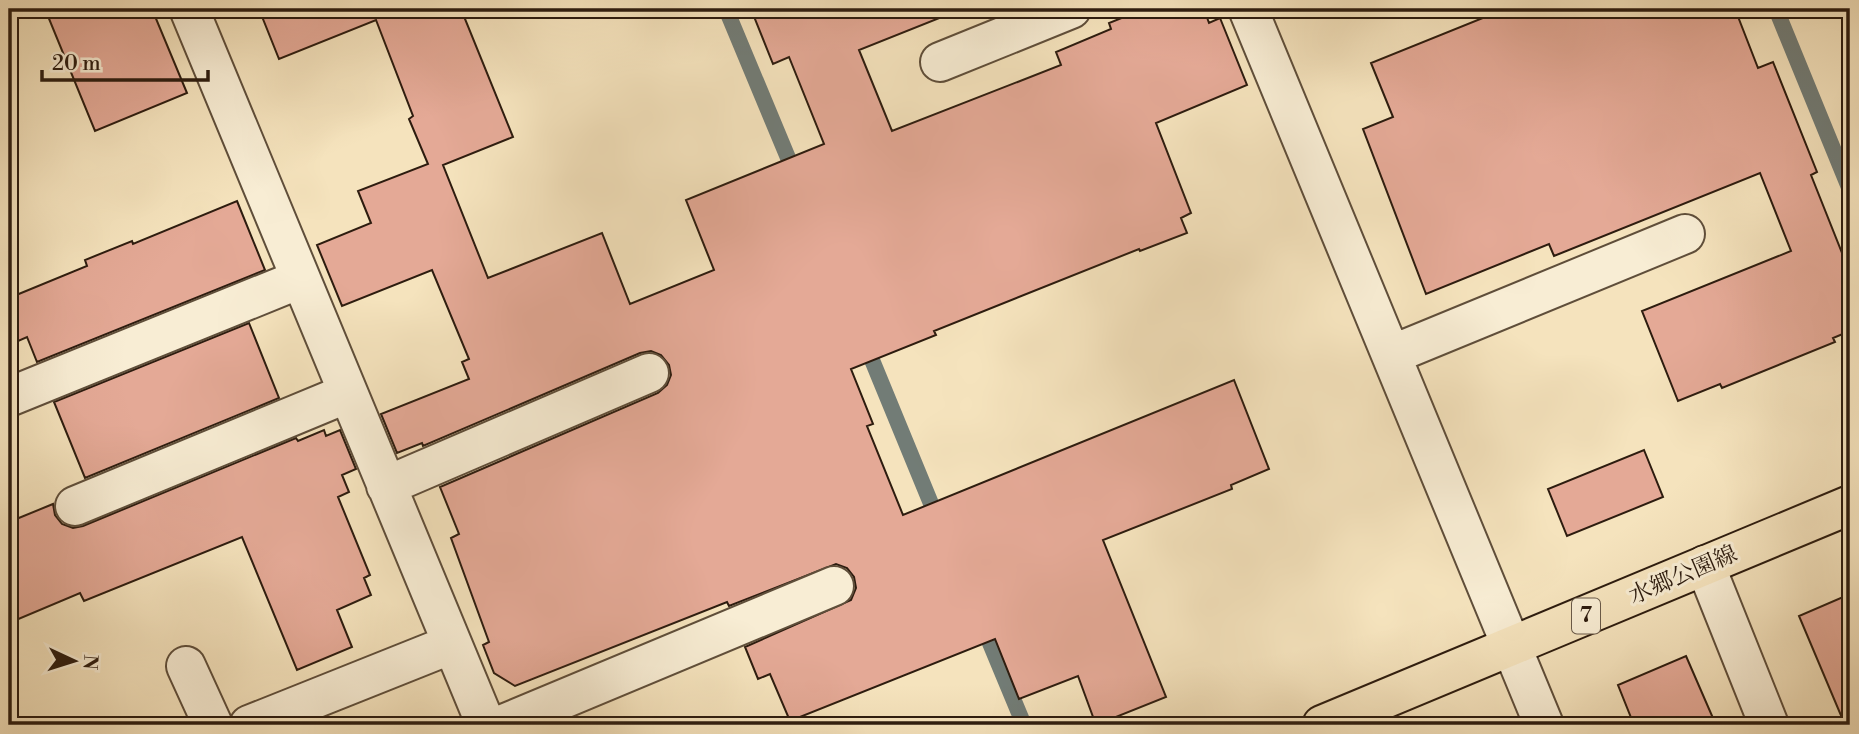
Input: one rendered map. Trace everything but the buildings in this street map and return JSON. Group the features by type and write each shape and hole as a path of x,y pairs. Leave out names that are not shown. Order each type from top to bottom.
{"main road":[{"name":"水郷公園線","path":"1322,725 1850,505"}],"street":[{"path":"191,9 486,725"},
{"path":"940,62 1071,9"},
{"path":"1248,9 1544,725"},
{"path":"1391,355 1685,234"},
{"path":"9,397 300,279"},
{"path":"386,486 649,373"},
{"path":"75,506 348,393"},
{"path":"1705,565 1769,725"},
{"path":"500,725 834,586"},
{"path":"249,725 452,645"},
{"path":"186,666 213,725"}],"waterway":[{"path":"726,9 796,177"},
{"path":"1776,9 1850,190"},
{"path":"865,343 939,523"},
{"path":"982,624 1024,725"}]}
